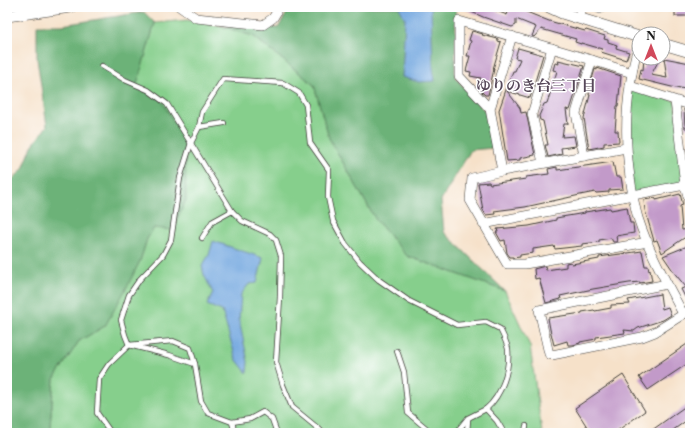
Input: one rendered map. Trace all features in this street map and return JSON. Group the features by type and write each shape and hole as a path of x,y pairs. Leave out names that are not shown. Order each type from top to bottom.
{"street":[{"path":"7,16 72,7"},
{"path":"180,7 196,18 263,25 273,18 276,13 276,7"},
{"path":"549,7 580,12 631,33"},
{"path":"490,109 459,76 459,21 632,73"},
{"path":"502,171 490,109 512,36"},
{"path":"671,46 690,52"},
{"path":"543,163 532,114 552,48"},
{"path":"584,156 576,113 592,60"},
{"path":"634,66 626,127 626,148 632,196 638,218 667,284 687,312 655,332 642,337 552,355 549,354 539,310 667,284"},
{"path":"630,86 690,105"},
{"path":"676,101 690,205"},
{"path":"626,148 472,178 470,200 507,264 525,264 648,242"},
{"path":"483,224 688,185"}],"lane":[{"path":"102,66 126,80 148,90 167,104 232,211 242,221 270,234 276,240 281,256 276,362 292,407 322,433"},
{"path":"129,345 122,320 123,313 129,295 140,279 163,255 171,240 180,178 191,143 199,127 202,112 223,78 283,83 299,93 306,105 310,143 329,170 328,197 333,221 344,243 360,262 379,280 409,301 457,325 486,322 500,329 508,348 507,368 503,386 494,402 486,409 468,418 456,433"},
{"path":"199,127 224,123"},
{"path":"202,238 212,222 232,211"},
{"path":"109,432 97,413 99,378 109,364 129,345 173,341 190,348 195,364 201,401 208,413 232,422 250,419 263,412 272,419 277,433"},
{"path":"129,345 169,355 195,364"},
{"path":"397,351 404,372 408,413 432,433"},
{"path":"486,409 497,421 504,433"},
{"path":"467,433 468,418"},
{"path":"232,422 235,433"},
{"path":"525,433 526,426"}],"green space":[{"path":"286,7 456,7 455,77 485,111 493,148 471,150 441,200 444,232 505,291 407,256 376,220 329,138 314,85 253,36 221,26 278,28 287,13"},
{"path":"144,12 155,23 136,87 160,98 185,141 186,200 172,230 154,228 147,239 140,261 128,285 105,326 79,341 54,379 50,426 54,433 7,433 7,185 23,169 32,146 47,126 37,59 37,25 62,25"},
{"path":"187,20 221,26 253,36 314,85 329,138 376,220 407,256 505,291 530,346 542,433 55,433 50,426 54,379 79,341 105,326 140,261 147,239 154,228 160,98 136,87 155,23"},
{"path":"630,86 675,101 685,185 632,196"}],"water":[{"path":"399,7 431,7 433,68 435,81 419,82 402,77 405,19"},
{"path":"213,241 263,258 257,283 249,284 241,294 239,320 248,362 247,373 236,359 222,311 207,305 213,293 204,275 202,266 209,255"}],"building":[{"path":"460,7 495,7 494,10 507,15 510,7 514,7 549,21 605,36 604,39 608,40 608,42 617,45 616,48 629,52 626,60 601,52 602,49 575,42 576,39 541,29 534,37 532,36 536,27 516,19 516,25 512,27"},
{"path":"675,7 690,7 690,16 675,16"},
{"path":"472,31 498,39 498,41 501,42 493,69 488,95 485,95 481,91 482,89 478,88 481,78 470,76 471,72 466,71 470,56 467,56"},
{"path":"518,48 543,55 530,98 507,91 520,108 521,113 526,112 535,155 520,158 520,160 507,161 499,110 513,71 515,71 520,59 515,58"},
{"path":"671,59 690,63 690,90 639,79 641,69 643,70 643,66 656,66 651,75 667,78 665,66 671,66"},
{"path":"558,60 584,66 570,110 566,109 568,124 564,124 562,137 574,136 576,146 561,148 562,154 548,157 545,145 548,145 543,121 540,120 539,116 544,104 547,103 557,71 553,70 555,63 559,64"},
{"path":"597,68 621,76 615,131 618,131 619,142 604,143 604,146 589,149 584,118 590,95 590,86 595,69 597,70"},
{"path":"684,109 690,111 690,128 685,128"},
{"path":"613,162 616,177 621,177 623,189 609,190 609,192 595,192 525,207 494,211 495,214 486,215 483,210 478,183 489,182 490,184 526,179 526,177 549,174 548,169 557,167 557,170"},
{"path":"680,194 683,205 680,206 682,230 689,229 690,234 662,253 657,240 654,241 645,210 644,200 656,198 656,200"},
{"path":"627,207 630,223 633,223 634,233 616,236 617,242 613,242 611,238 599,240 599,242 582,244 582,246 555,249 554,246 533,249 533,253 520,255 520,257 513,258 507,253 505,240 501,241 496,232 498,232 497,229 529,226 556,220 556,218 585,212"},
{"path":"690,245 690,295 685,297 681,289 686,287 663,256"},
{"path":"642,251 645,266 648,266 649,271 650,270 652,281 593,289 560,296 561,299 546,303 539,278 535,279 534,269 545,266 546,270 566,267 566,263 571,262 572,264 599,259 599,257"},
{"path":"660,294 662,309 668,307 671,315 663,320 638,328 634,331 624,330 625,333 596,337 596,339 573,345 568,345 567,341 554,345 548,318 611,308 611,305 630,304 628,300"},
{"path":"690,342 690,362 648,390 639,377"},
{"path":"623,375 645,411 614,433 591,433 575,408"},
{"path":"690,403 690,418 669,433 648,433"}],"district":[{"name":"ゆりのき台三丁目","path":"536,86"}]}
